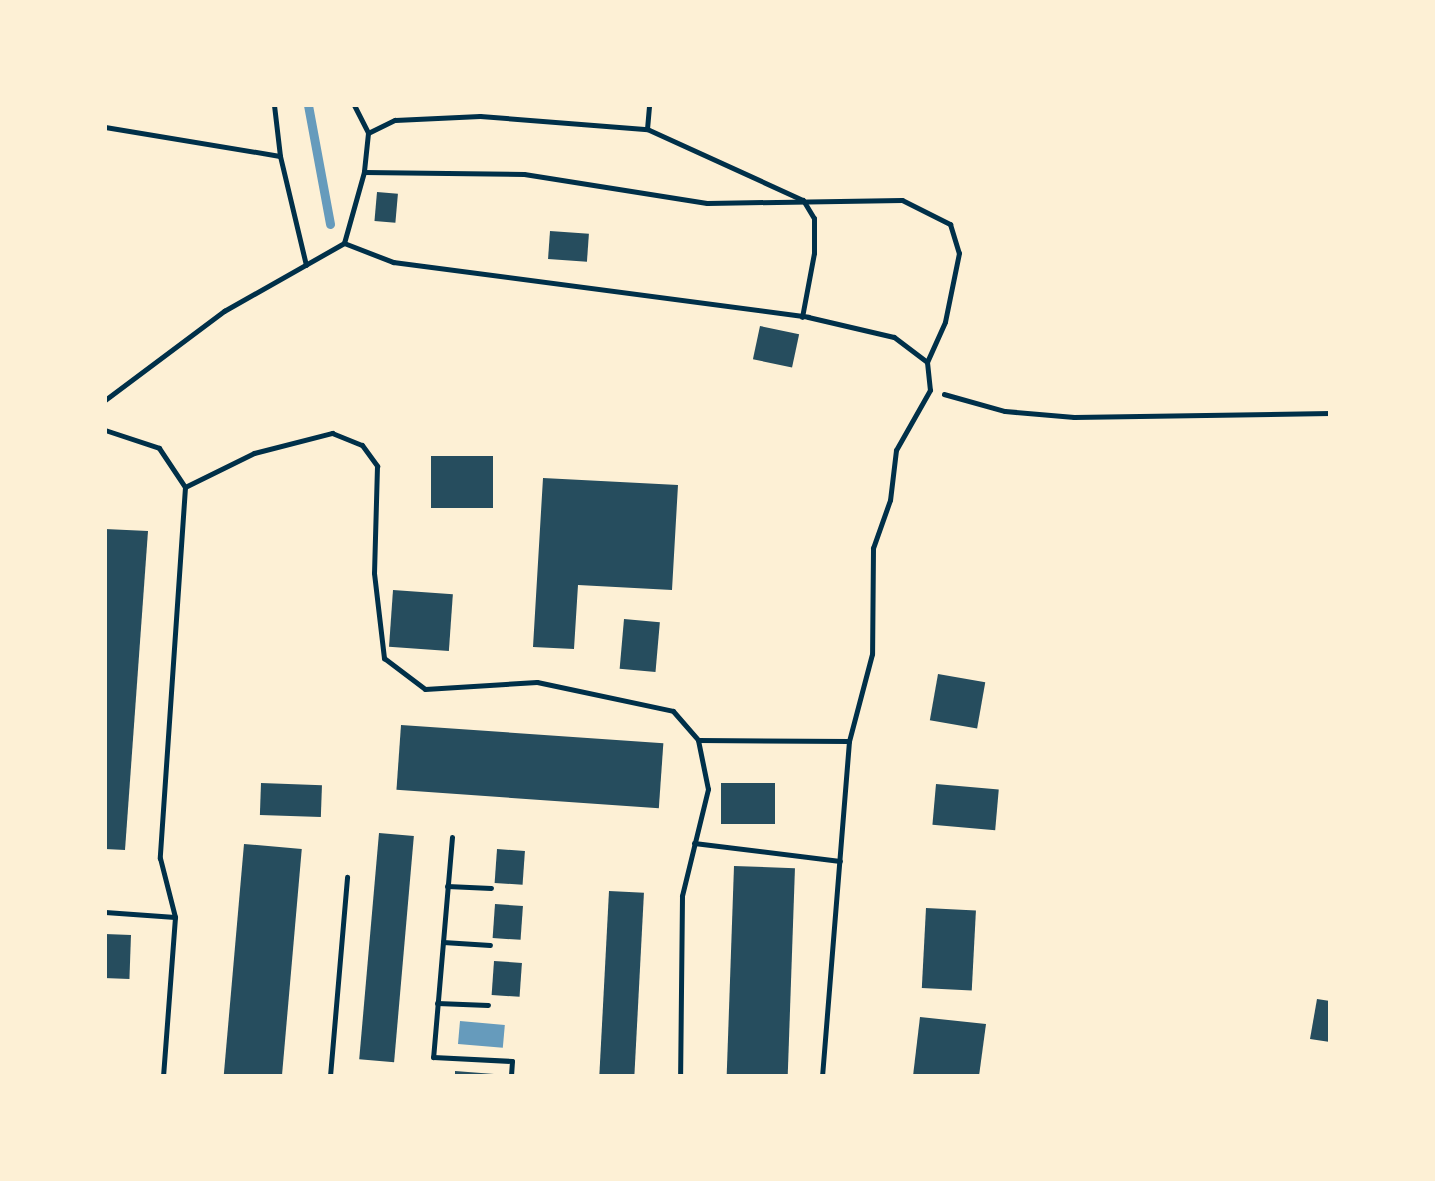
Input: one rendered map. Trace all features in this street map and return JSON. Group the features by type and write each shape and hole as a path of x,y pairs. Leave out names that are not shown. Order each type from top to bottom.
{"lane":[{"path":"274,105 280,156 306,264"},
{"path":"105,400 224,311 344,243 363,172 368,134 354,105"},
{"path":"647,129 649,105"},
{"path":"368,134 395,120 480,116 647,129 803,200 814,218 814,253 802,317"},
{"path":"105,127 280,156"},
{"path":"363,172 524,174 707,203 902,200 950,224 959,253 946,322 927,362 930,390 896,450 890,500 873,548 872,653 849,741 822,1076"},
{"path":"344,243 393,262 802,317 894,337 927,362"},
{"path":"105,430 159,448 185,487 160,858 175,917 163,1076"},
{"path":"185,487 254,453 332,433 362,445 377,466 374,573 384,658 425,689 537,682 673,711 698,740 708,789 682,896 680,1076"},
{"path":"698,740 849,741"},
{"path":"452,837 433,1057 512,1061 510,1076"},
{"path":"694,843 840,861"},
{"path":"330,1076 346,877"},
{"path":"447,886 491,888"},
{"path":"105,912 175,917"},
{"path":"443,942 490,945"},
{"path":"437,1003 488,1005"}],"path":[{"path":"930,390 1004,411 1074,416 1330,413"}],"water":[{"path":"460,1021 505,1025 503,1048 458,1044"}],"building":[{"path":"377,192 398,194 395,223 374,221"},
{"path":"550,231 589,234 587,262 548,259"},
{"path":"760,326 799,334 792,368 753,359"},
{"path":"431,456 493,456 493,508 431,508"},
{"path":"543,478 678,485 672,590 578,585 574,649 533,647"},
{"path":"105,529 148,531 125,850 105,849"},
{"path":"393,590 453,594 449,651 389,647"},
{"path":"624,619 660,622 656,672 620,669"},
{"path":"938,674 985,682 977,729 930,720"},
{"path":"401,725 663,743 659,808 396,790"},
{"path":"261,783 322,785 321,817 260,815"},
{"path":"721,783 775,783 775,824 721,824"},
{"path":"936,784 999,789 995,830 932,825"},
{"path":"379,833 414,836 394,1062 359,1059"},
{"path":"244,844 302,849 282,1076 224,1076"},
{"path":"497,849 525,851 523,885 495,883"},
{"path":"734,866 795,868 788,1076 727,1076"},
{"path":"609,891 644,893 634,1076 599,1076"},
{"path":"495,904 523,906 521,940 493,938"},
{"path":"926,908 976,911 972,991 922,988"},
{"path":"105,934 131,935 129,979 105,978"},
{"path":"494,961 522,963 520,997 492,995"},
{"path":"1317,999 1330,1001 1330,1042 1310,1039"},
{"path":"920,1017 986,1024 979,1076 913,1076"},
{"path":"455,1071 494,1074 494,1076 455,1076"}],"waterway":[{"path":"308,105 330,224"}]}
